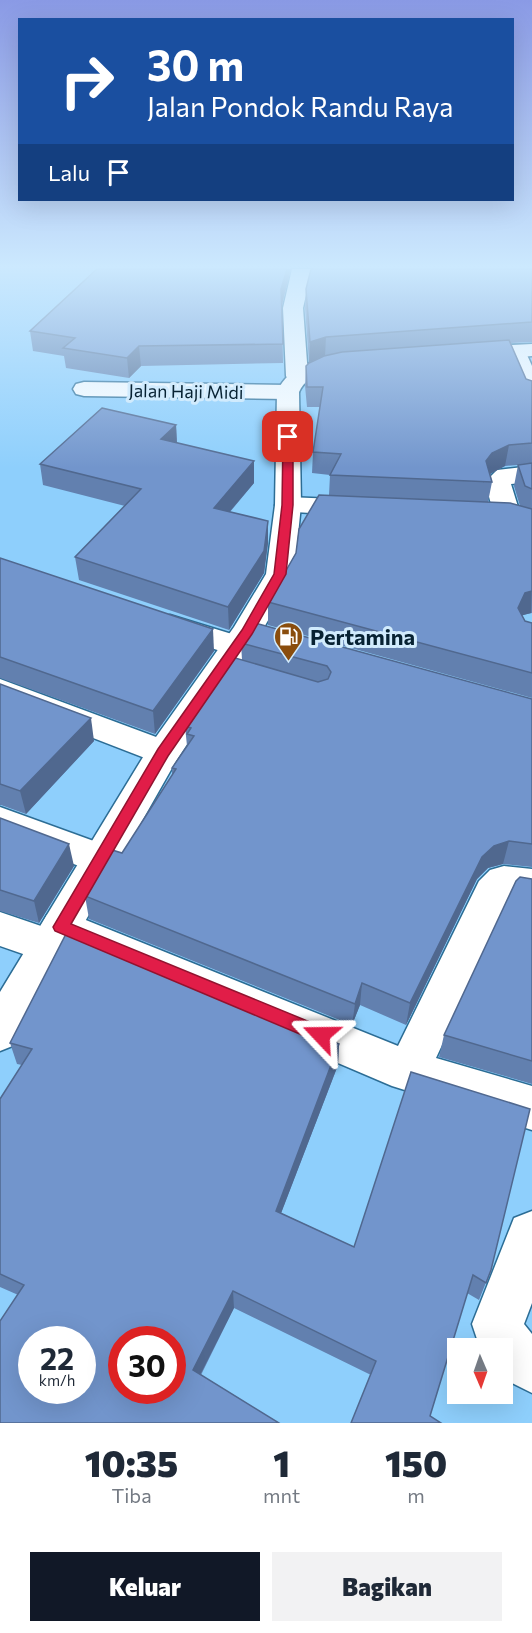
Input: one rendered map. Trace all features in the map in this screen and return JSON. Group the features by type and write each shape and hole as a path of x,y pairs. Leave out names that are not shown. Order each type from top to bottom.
{"street":[{"path":"0,1031 163,753 242,639 280,574 288,505 293,335"},
{"path":"441,355 524,350 532,393"},
{"name":"Jalan Haji Midi","path":"84,389 292,384 314,369 374,360"},
{"path":"507,517 499,489 500,478 506,475 532,474"},
{"path":"288,505 377,509"},
{"path":"142,616 242,639 281,640"},
{"path":"0,690 163,753"},
{"path":"0,821 100,859"},
{"path":"408,1071 493,892 504,881 532,885"},
{"path":"0,929 55,936 408,1071 532,1108"},
{"path":"532,1236 498,1324 506,1349 532,1365"}],"building":[{"path":"58,335 283,335 283,344 139,346 127,358 63,348 75,338"},
{"path":"310,335 348,335 326,337 310,342"},
{"path":"509,340 526,379 532,381 532,443 509,445 492,453 486,461 492,482 330,475 341,454 313,452 323,387 307,387 306,366 309,363 324,356 342,352"},
{"path":"102,408 176,425 161,439 254,461 214,508 268,521 264,551 228,607 75,557 141,489 40,464"},
{"path":"532,463 532,489 525,486 518,465"},
{"path":"319,495 510,503 532,509 532,591 525,593 518,608 525,621 532,623 532,673 268,602 296,553 299,529"},
{"path":"0,558 213,629 153,711 0,657"},
{"path":"255,623 532,699 532,844 509,841 494,846 482,857 410,1003 362,983 355,1004 85,896 112,850 122,853 176,769 172,768 194,736 187,734 191,728 185,726 232,657 318,682 328,679 331,672 327,666 241,643"},
{"path":"0,684 91,718 20,791 0,784"},
{"path":"0,818 69,844 34,901 0,890"},
{"path":"520,877 532,879 532,1061 444,1035 516,881"},
{"path":"68,930 339,1044 276,1211 354,1247 411,1072 530,1109 491,1270 486,1283 473,1275 454,1338 447,1338 447,1360 430,1416 441,1423 351,1423 376,1361 233,1291 193,1370 279,1423 0,1423 0,1321 24,1285 0,1274 0,1099 32,1049 10,1043"}],"place":[{"name":"Pertamina","path":"289,662"}],"route":[{"path":"288,437 288,505 280,574 248,631 163,753 61,927 321,1035"}]}
